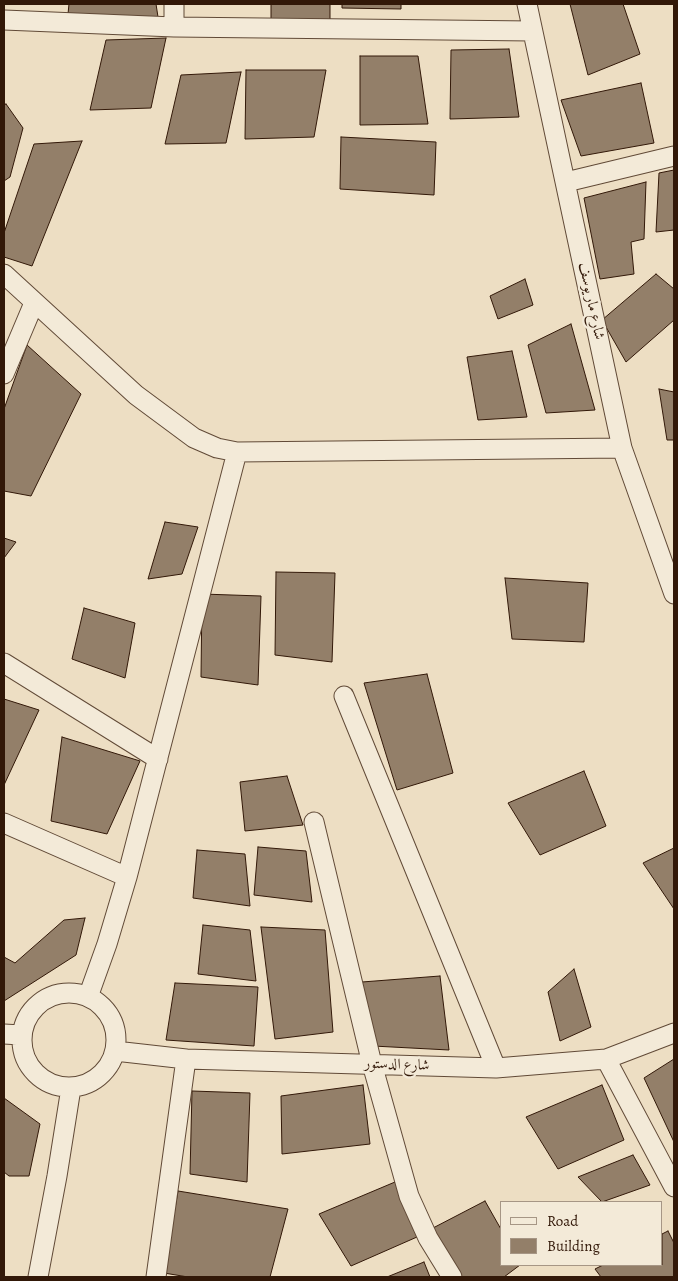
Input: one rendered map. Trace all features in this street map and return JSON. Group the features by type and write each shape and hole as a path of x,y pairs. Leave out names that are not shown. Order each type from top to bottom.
{"street":[{"path":"174,4 174,27"},
{"name":"شارع مار يوسف","path":"526,4 622,448 674,594"},
{"path":"4,20 174,27 532,31"},
{"path":"566,182 674,156"},
{"path":"4,274 114,376 171,422 194,438 217,448 237,452 622,448"},
{"path":"4,374 34,303"},
{"path":"88,996 107,944 127,877 237,452"},
{"path":"4,663 158,759"},
{"path":"344,696 496,1068"},
{"path":"314,822 372,1064 409,1196 428,1238 452,1277"},
{"path":"4,823 127,877"},
{"path":"66,992 88,996 101,1006 111,1019 115,1035 115,1051 106,1069 90,1082 71,1088 51,1084 34,1073 13,1035 28,1014 45,999 66,992"},
{"name":"شارع الدستور","path":"115,1051 186,1059 496,1068 606,1059 674,1033"},
{"path":"156,1277 186,1059"},
{"path":"606,1059 674,1187"},
{"path":"38,1277 71,1088"}],"building":[{"path":"69,4 156,4 158,17 68,14"},
{"path":"271,4 330,4 330,20 271,19"},
{"path":"342,4 401,4 401,9 342,8"},
{"path":"570,4 623,4 640,54 588,75"},
{"path":"166,38 151,108 90,110 106,40"},
{"path":"509,49 519,117 450,119 451,50"},
{"path":"360,56 418,56 428,124 360,125"},
{"path":"246,70 326,70 314,137 245,139"},
{"path":"241,72 226,143 165,144 181,75"},
{"path":"641,83 654,143 581,156 561,100"},
{"path":"6,104 23,128 10,177 4,181 4,105"},
{"path":"341,137 436,142 434,195 340,189"},
{"path":"82,141 32,266 4,257 4,233 34,144"},
{"path":"674,170 674,230 656,232 659,173"},
{"path":"646,182 644,239 631,242 634,274 600,279 584,198"},
{"path":"656,274 674,289 674,320 626,362 602,320"},
{"path":"525,279 533,305 498,319 490,296"},
{"path":"571,324 595,410 546,413 528,345"},
{"path":"27,345 81,394 31,496 4,491 4,409"},
{"path":"512,351 527,417 478,420 467,357"},
{"path":"659,389 674,392 674,440 667,440"},
{"path":"165,522 198,527 182,574 148,579"},
{"path":"4,538 16,542 4,558"},
{"path":"276,572 335,573 332,662 275,655"},
{"path":"505,578 588,583 584,642 512,639"},
{"path":"202,594 261,596 258,685 201,677"},
{"path":"84,608 135,623 125,678 72,659"},
{"path":"427,674 453,773 397,790 364,683"},
{"path":"4,699 39,710 4,785"},
{"path":"62,737 140,761 107,834 51,821"},
{"path":"584,771 606,826 540,855 508,803"},
{"path":"287,776 303,825 245,831 240,782"},
{"path":"258,847 306,851 312,902 254,895"},
{"path":"674,848 674,909 643,863"},
{"path":"197,850 245,854 250,906 193,898"},
{"path":"85,918 76,955 4,1001 4,957 15,963 64,920"},
{"path":"203,925 250,930 256,981 198,974"},
{"path":"261,927 325,930 333,1032 275,1039"},
{"path":"574,969 591,1027 560,1041 548,992"},
{"path":"440,976 449,1050 373,1046 362,982"},
{"path":"175,983 258,987 254,1046 166,1040"},
{"path":"674,1059 674,1142 644,1078"},
{"path":"363,1085 370,1144 282,1154 281,1096"},
{"path":"602,1085 624,1140 558,1169 526,1117"},
{"path":"192,1091 250,1093 247,1182 190,1174"},
{"path":"4,1098 40,1124 29,1176 9,1176 4,1172"},
{"path":"633,1155 650,1185 601,1201 578,1177"},
{"path":"395,1182 417,1237 351,1266 319,1214"},
{"path":"178,1191 288,1209 270,1277 188,1277 164,1273"},
{"path":"485,1201 500,1227 500,1266 519,1266 504,1277 459,1277 433,1228"},
{"path":"668,1231 674,1243 674,1277 601,1277 595,1269 601,1266 663,1266 663,1234"},
{"path":"424,1262 430,1277 387,1277"}]}
